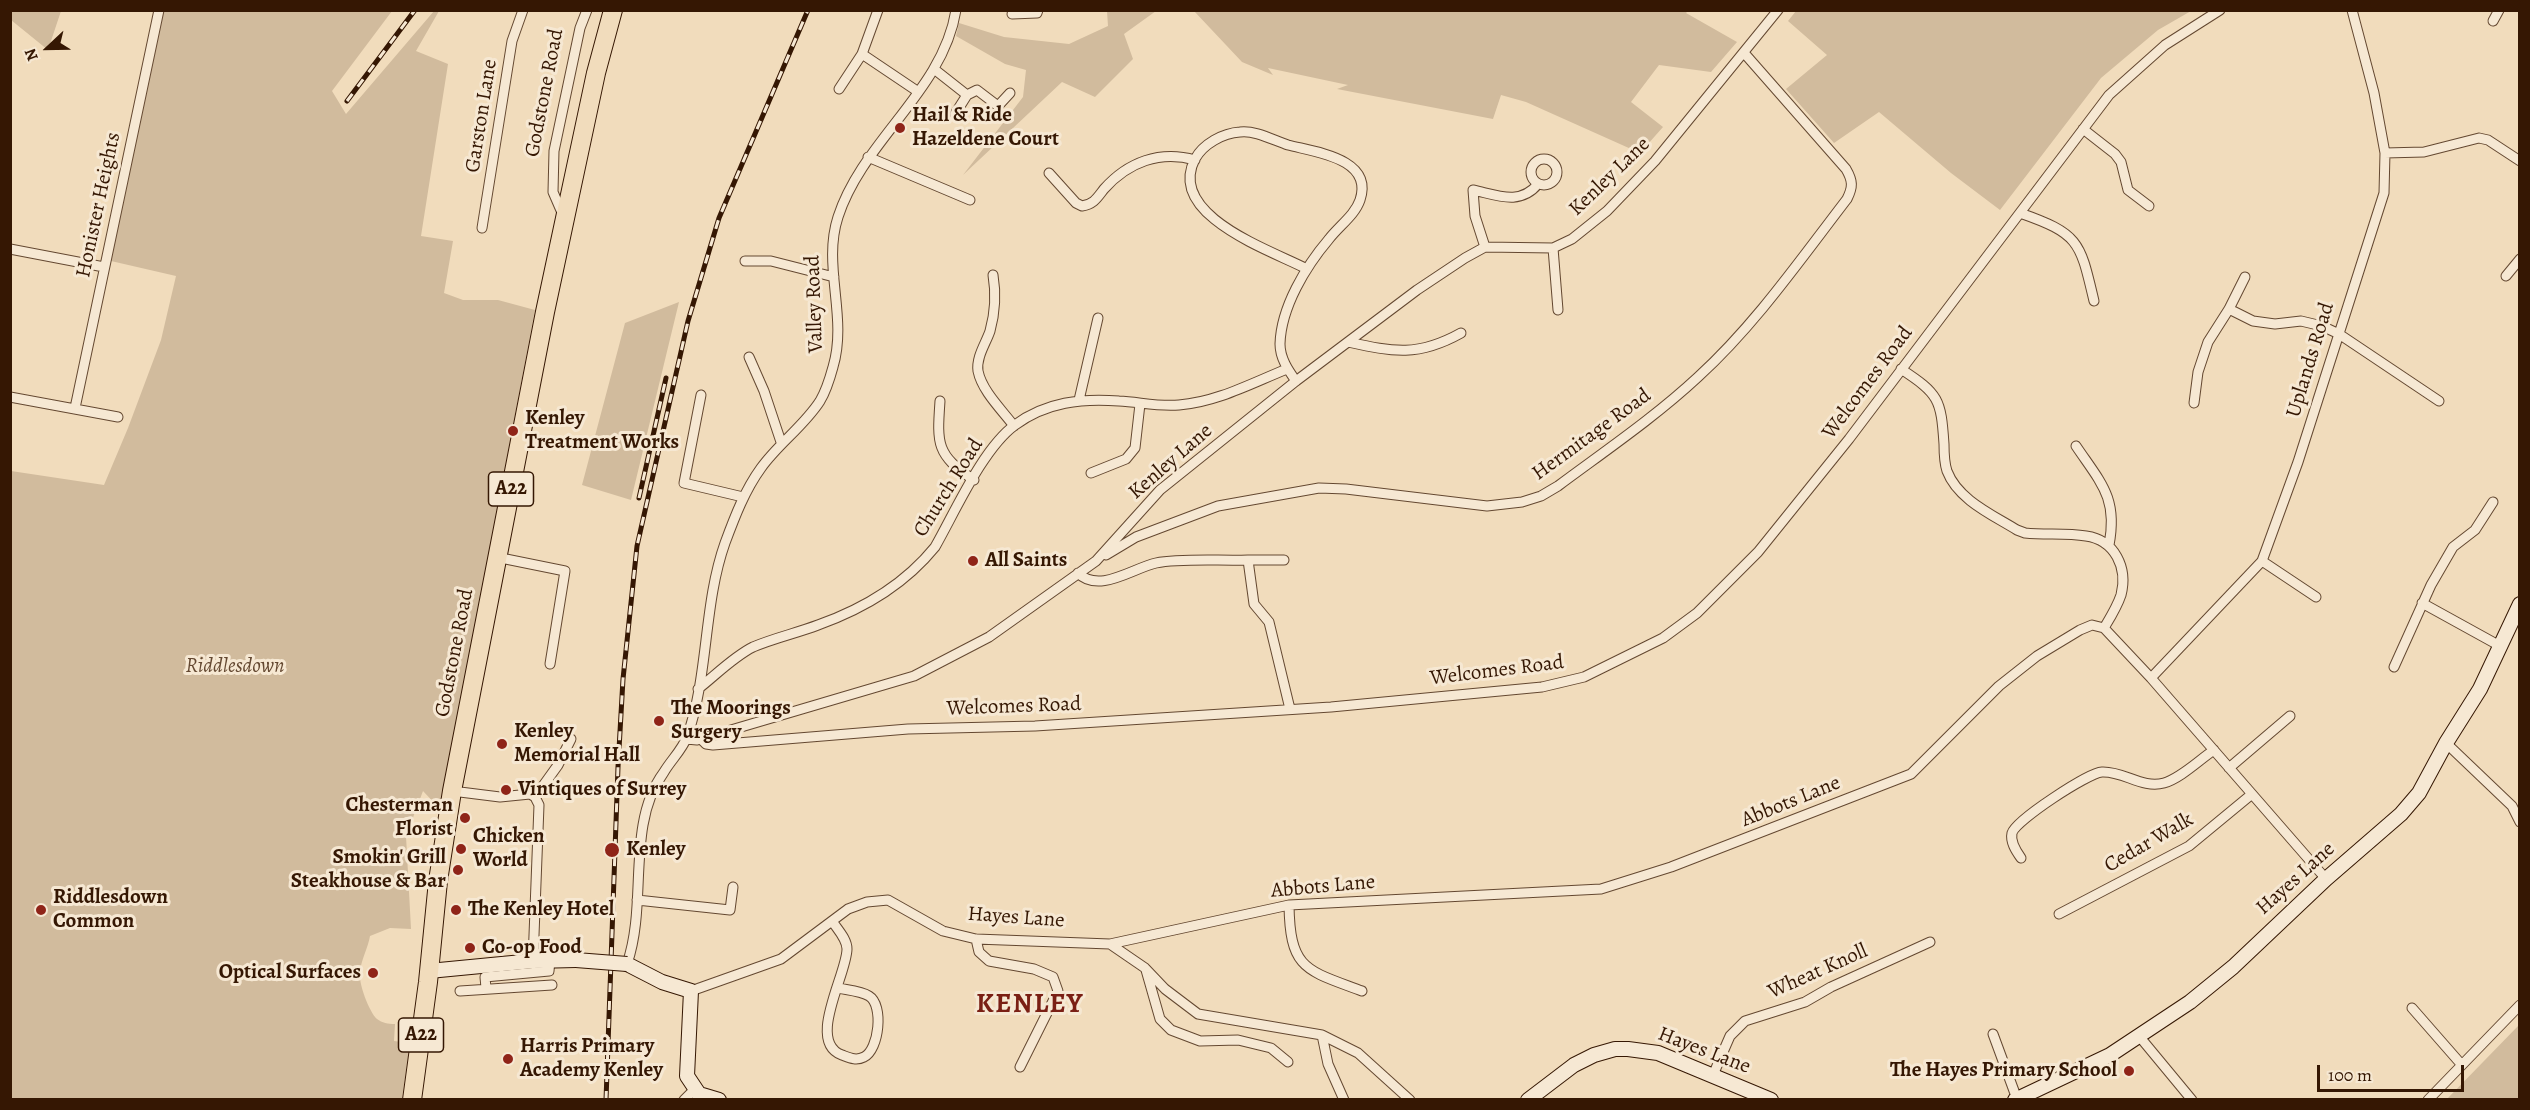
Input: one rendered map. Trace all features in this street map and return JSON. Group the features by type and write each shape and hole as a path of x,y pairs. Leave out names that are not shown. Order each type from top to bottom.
{"highway":[{"name":"Godstone Road","path":"412,1100 438,881 452,791 496,557 565,220 600,57 613,10"}],"street":[{"name":"Honister Heights","path":"75,408 159,10"},
{"name":"Garston Lane","path":"482,228 512,41 523,10"},
{"name":"Godstone Road","path":"565,220 553,192 554,151 580,28 586,10"},
{"path":"839,89 862,54 878,10"},
{"name":"Valley Road","path":"686,739 698,689 713,591 724,546 743,497 760,468 820,400 834,363 837,317 831,251 834,229 849,192 868,158 934,69 952,32 956,10"},
{"path":"1012,14 1037,13 1038,10"},
{"name":"Kenley Lane","path":"1554,248 1572,239 1607,211 1655,161 1778,10"},
{"name":"Welcomes Road","path":"701,739 706,744 713,745 909,729 1035,726 1290,709 1500,691 1563,683 1584,677 1663,638 1697,613 1758,552 1827,468 2109,95 2165,45 2220,10"},
{"name":"Uplands Road","path":"2151,678 2262,561 2298,462 2384,193 2385,153 2374,93 2352,10"},
{"path":"2493,21 2499,10"},
{"path":"862,54 917,91"},
{"name":"Hermitage Road","path":"1096,561 1136,537 1218,506 1319,488 1346,489 1487,506 1522,502 1541,496 1558,486 1677,396 1700,376 1747,327 1847,199 1852,188 1852,180 1846,169 1744,54"},
{"path":"934,69 967,95"},
{"path":"955,114 967,95 977,90 998,106 1010,93"},
{"path":"2084,129 2115,153 2121,162 2128,190 2149,206"},
{"path":"1296,381 1287,369 1280,344 1284,320 1305,268 1359,202 1362,183 1352,167 1324,153 1241,131 1211,142 1195,160 1190,173 1190,185 1194,196 1209,216 1223,227 1305,268"},
{"path":"2385,153 2424,152 2479,138 2488,140 2520,161"},
{"path":"1049,173 1082,206 1095,202 1104,189 1120,174 1141,161 1160,156 1179,155 1195,160"},
{"path":"868,158 970,200"},
{"path":"1538,184 1532,191 1510,199 1473,190 1475,216 1485,247 1554,248 1558,310"},
{"path":"2020,213 2044,222 2068,236 2078,245 2084,255 2094,301"},
{"name":"Kenley Lane","path":"686,739 701,739 914,676 989,637 1096,561 1160,490 1296,381 1417,290 1485,247"},
{"path":"10,249 104,267"},
{"path":"2506,276 2520,259"},
{"path":"745,261 771,261 834,277"},
{"path":"993,275 994,311 978,362 978,372 983,385 1014,426"},
{"path":"2194,403 2198,372 2208,342 2245,278"},
{"path":"2229,309 2253,321 2275,324 2301,321 2322,326 2339,334 2439,401"},
{"path":"1079,400 1098,318"},
{"path":"1348,342 1395,352 1439,345 1461,333"},
{"path":"749,357 781,442"},
{"name":"Church Road","path":"698,689 753,647 849,612 892,587 923,562 935,547 994,447 1014,426 1053,405 1079,400 1178,405 1215,399 1287,369"},
{"path":"1901,369 1921,382 1939,402 1947,472 1972,502 2025,533 2085,536 2109,545 2120,562 2124,583 2114,611 2104,628 2151,678 2326,879"},
{"path":"701,394 684,483 743,497"},
{"path":"10,397 118,417"},
{"path":"940,401 938,432 944,452 953,466 974,480"},
{"path":"1091,473 1126,459 1135,448 1140,404"},
{"path":"2076,446 2109,499 2112,510 2109,545"},
{"path":"2394,667 2422,603 2453,547 2475,530 2493,502"},
{"path":"496,557 565,572 550,664"},
{"path":"1248,560 1254,604 1269,622 1290,709"},
{"path":"1078,573 1091,581 1124,576 1157,563 1284,560"},
{"path":"2262,561 2316,597"},
{"path":"2422,603 2500,646"},
{"name":"Hayes Lane","path":"2016,1099 2110,1055 2190,1002 2233,968 2326,879 2401,814 2419,793 2446,743 2480,689 2520,604"},
{"name":"Abbots Lane","path":"1110,944 1289,905 1601,889 1698,858 1911,774 1999,686 2037,656 2079,630 2092,626 2104,628"},
{"path":"2229,768 2290,716"},
{"path":"535,797 558,765 571,739"},
{"path":"627,964 635,941 643,825 649,800 663,772 686,739"},
{"path":"2446,743 2512,806 2520,822"},
{"path":"2021,858 2013,844 2012,833 2022,820 2093,774 2114,774 2156,784 2168,782 2214,750"},
{"path":"452,791 500,797 530,795 535,797 539,805 533,961"},
{"name":"Cedar Walk","path":"2059,914 2189,846 2252,794"},
{"path":"637,900 730,910 733,887"},
{"name":"Hayes Lane","path":"691,991 781,959 848,909 867,902 888,900 943,931 976,939 1110,944"},
{"path":"1289,905 1291,940 1303,963 1319,975 1362,991"},
{"path":"832,921 847,946 838,988 832,999 827,1038 831,1047 838,1053 856,1060 866,1056 873,1049 879,1013 870,996 838,988"},
{"path":"976,939 979,952 989,961 1034,969 1053,977 1058,991 1020,1068"},
{"name":"Wheat Knoll","path":"1713,1075 1730,1036 1744,1021 1805,1002 1831,987 1930,942"},
{"path":"1110,944 1145,968 1165,989 1198,1014 1322,1035 1358,1053 1410,1100"},
{"path":"486,988 485,977 549,971 549,960"},
{"path":"429,971 533,961 576,960 627,964 662,982 691,991 687,1076 689,1094 699,1094 719,1100"},
{"path":"1145,968 1160,1019 1171,1030 1200,1041 1238,1040 1271,1048 1288,1062"},
{"path":"460,991 552,985"},
{"path":"2428,1100 2520,1005"},
{"path":"2412,1008 2461,1064"},
{"path":"1993,1034 2016,1099"},
{"path":"1322,1035 1328,1064 1344,1100"},
{"path":"2139,1036 2192,1100"},
{"name":"Hayes Lane","path":"1528,1100 1574,1065 1594,1055 1616,1049 1641,1049 1658,1053 1771,1100"}],"green space":[{"path":"10,11 61,11 48,50 11,20"},
{"name":"Riddlesdown","path":"164,11 392,11 332,91 346,114 434,11 439,11 416,51 448,64 421,236 453,241 444,293 463,300 498,300 535,310 440,809 423,791 406,836 411,929 390,928 370,936 361,968 362,989 374,1015 383,1022 395,1024 394,1041 410,1043 402,1099 11,1100 11,471 104,485 161,340 176,276 111,261"},
{"path":"1107,11 1156,11 1124,34 1133,59 1095,97 1062,82 963,175 1023,97 1026,70 1005,64 956,36 959,23 1004,37 1069,44 1108,26"},
{"path":"1194,11 1688,11 1686,13 1737,42 1711,72 1659,65 1631,102 1663,127 1640,153 1526,102 1501,95 1493,119 1337,89 1348,85 1268,68 1273,75 1242,62"},
{"path":"1796,11 2191,11 2158,30 2101,78 2000,210 1951,173 1879,112 1834,143 1786,89 1827,55 1788,21"},
{"path":"679,302 631,500 582,485 625,323"},
{"path":"2519,1025 2519,1099 2447,1099"}],"railway":[{"path":"347,101 415,10"},
{"path":"606,1100 618,767 623,679 637,546 688,321 719,218 808,10"},
{"path":"639,498 666,378"}],"place":[{"name":"Hail & Ride Hazeldene Court","path":"900,128"},
{"name":"Kenley Treatment Works","path":"513,431"},
{"name":"All Saints","path":"973,561"},
{"name":"The Moorings Surgery","path":"659,721"},
{"name":"Kenley Memorial Hall","path":"502,744"},
{"name":"Vintiques of Surrey","path":"506,790"},
{"name":"Chesterman Florist","path":"465,818"},
{"name":"Chicken World","path":"461,849"},
{"name":"Kenley","path":"612,850"},
{"name":"Smokin' Grill Steakhouse & Bar","path":"458,870"},
{"name":"Riddlesdown Common","path":"41,910"},
{"name":"The Kenley Hotel","path":"456,910"},
{"name":"Co-op Food","path":"470,948"},
{"name":"Optical Surfaces","path":"373,973"},
{"name":"Harris Primary Academy Kenley","path":"508,1059"},
{"name":"The Hayes Primary School","path":"2129,1071"}],"district":[{"name":"KENLEY","path":"1030,1005"}]}
